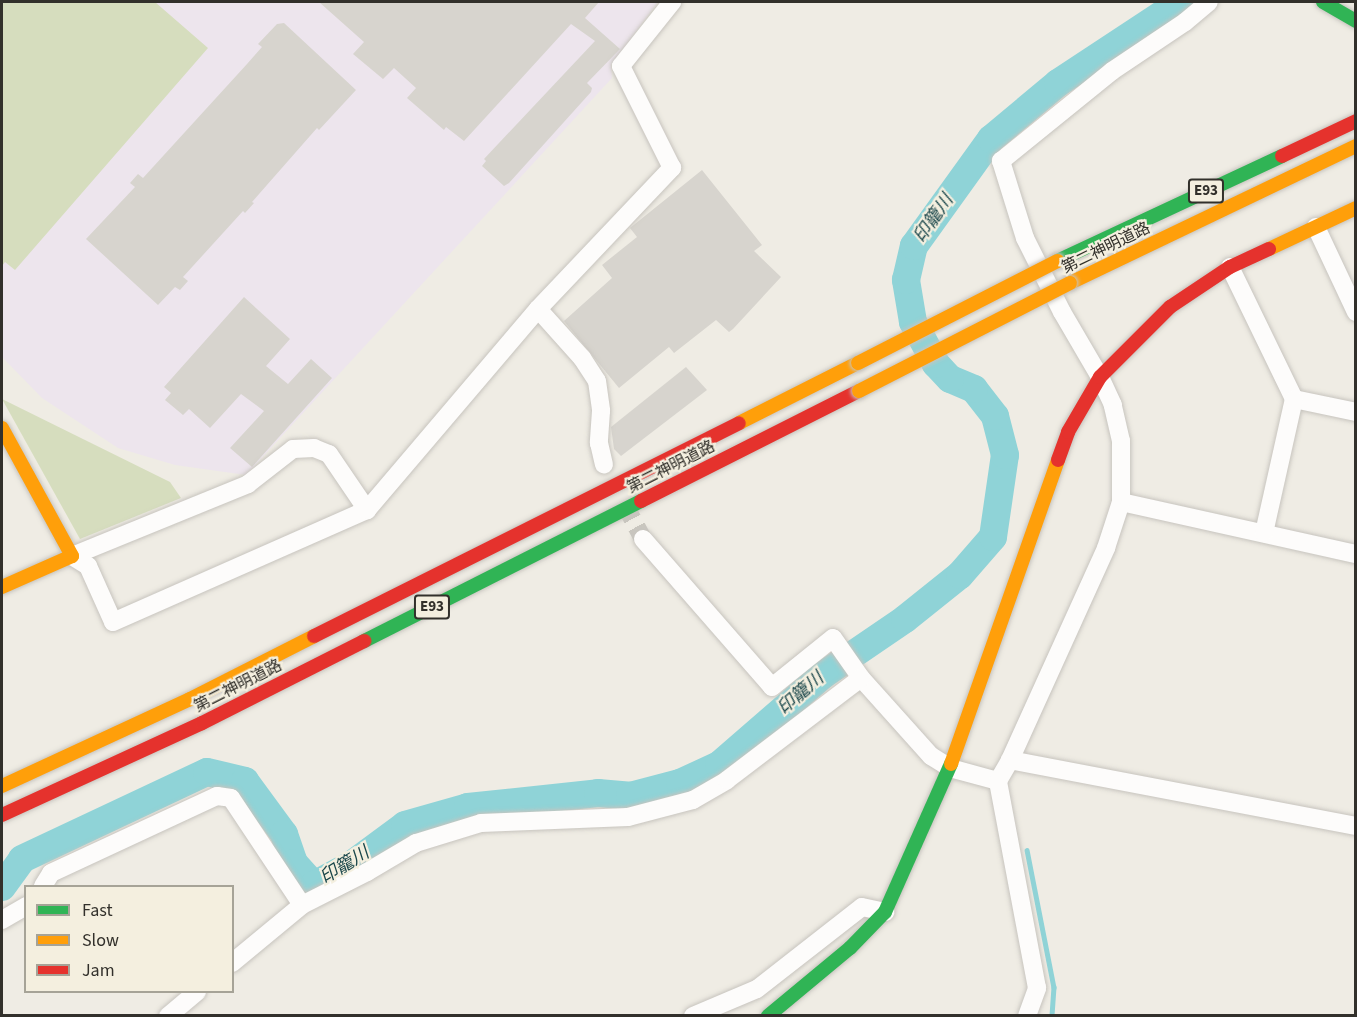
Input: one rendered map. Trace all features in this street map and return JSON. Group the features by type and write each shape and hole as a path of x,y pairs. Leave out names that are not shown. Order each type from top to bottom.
{"main road":[{"path":"1323,2 1355,19"},
{"name":"第二神明道路","path":"2,786 190,699 1057,261 1356,120"},
{"name":"第二神明道路","path":"2,815 202,723 1070,283 1356,146"},
{"path":"768,1016 850,948 885,912 950,768 1068,432 1100,377 1170,307 1230,267 1356,208"},
{"path":"2,428 72,556 2,587"}],"street":[{"path":"72,556 88,566 113,622 367,510 538,309 672,168 621,66 672,2"},
{"path":"1027,1016 1037,988 998,781 1010,760 1106,548 1121,502 1121,441 1113,405 1100,377 1062,312 1025,238 1001,161 1112,71 1185,22 1209,2"},
{"path":"1316,228 1356,312"},
{"path":"1230,267 1294,399 1264,533"},
{"path":"538,309 582,358 597,381 601,411 599,443 604,464"},
{"path":"1294,399 1356,412"},
{"path":"72,556 248,483 293,449 314,448 329,454 367,510"},
{"path":"1121,502 1356,554"},
{"path":"643,539 772,687 833,638 861,678 931,756 950,768 998,781"},
{"path":"234,961 302,905 417,843 481,823 628,817 693,800 727,780 861,678"},
{"path":"1010,760 1356,826"},
{"path":"44,885 51,873 216,796 231,798 302,905"},
{"path":"2,920 24,907"},
{"path":"693,1016 757,989 862,907 885,912"},
{"path":"168,1016 196,993"}],"shaded area":[{"path":"2,2 658,2 611,65 612,78 246,475 175,465 118,448 42,398 2,357"}],"green space":[{"path":"2,2 155,2 208,48 15,270 5,262 2,266"},
{"path":"2,399 170,482 181,498 80,539"}],"building":[{"path":"319,2 599,2 585,18 620,49 587,83 592,88 591,92 504,186 482,166 486,161 484,159 595,41 571,24 464,141 446,127 444,130 407,98 416,88 394,68 383,79 353,54 364,42"},
{"path":"284,23 356,90 319,130 317,128 252,202 254,203 245,213 243,211 183,277 188,281 180,290 175,287 158,305 86,239 135,187 130,183 138,174 143,178 262,47 258,44 277,24"},
{"path":"702,170 762,245 754,251 781,277 729,332 716,320 674,353 669,347 619,388 564,321 612,278 602,265 637,237 630,228"},
{"path":"244,297 290,339 266,366 288,384 311,359 332,378 252,467 230,448 264,411 241,394 210,428 189,409 183,415 165,400 171,393 164,387"},
{"path":"686,367 707,390 621,456 614,449 611,427"}],"waterway":[{"name":"印籠川","path":"2,887 22,859 207,772 245,781 284,834 294,863 314,885 351,865 405,825 468,807 598,793 630,796 680,783 719,765 823,675 905,619 960,575 993,537 1005,455 995,416 974,389 950,379 936,364 913,322 906,280 914,246 991,139 1058,83 1181,2"},
{"path":"1027,850 1054,987 1052,1016"}],"tunnel":[{"path":"624,503 643,539"}],"traffic: fast":[{"path":"1323,2 1356,21"},
{"path":"1057,261 1282,156"},
{"path":"364,641 641,501"},
{"path":"768,1016 850,948 885,912 951,764"}],"traffic: slow":[{"path":"1070,283 1356,146"},
{"path":"1269,249 1356,208"},
{"path":"858,363 1057,261"},
{"path":"859,391 1070,283"},
{"path":"739,423 858,363"},
{"path":"2,428 72,556 2,587"},
{"path":"951,764 1058,460"},
{"path":"2,786 190,699 314,636"}],"traffic: jam":[{"path":"1282,156 1356,121"},
{"path":"1058,460 1068,432 1100,377 1170,307 1230,267 1269,249"},
{"path":"641,501 859,391"},
{"path":"314,636 739,423"},
{"path":"2,815 202,723 364,641"}]}
